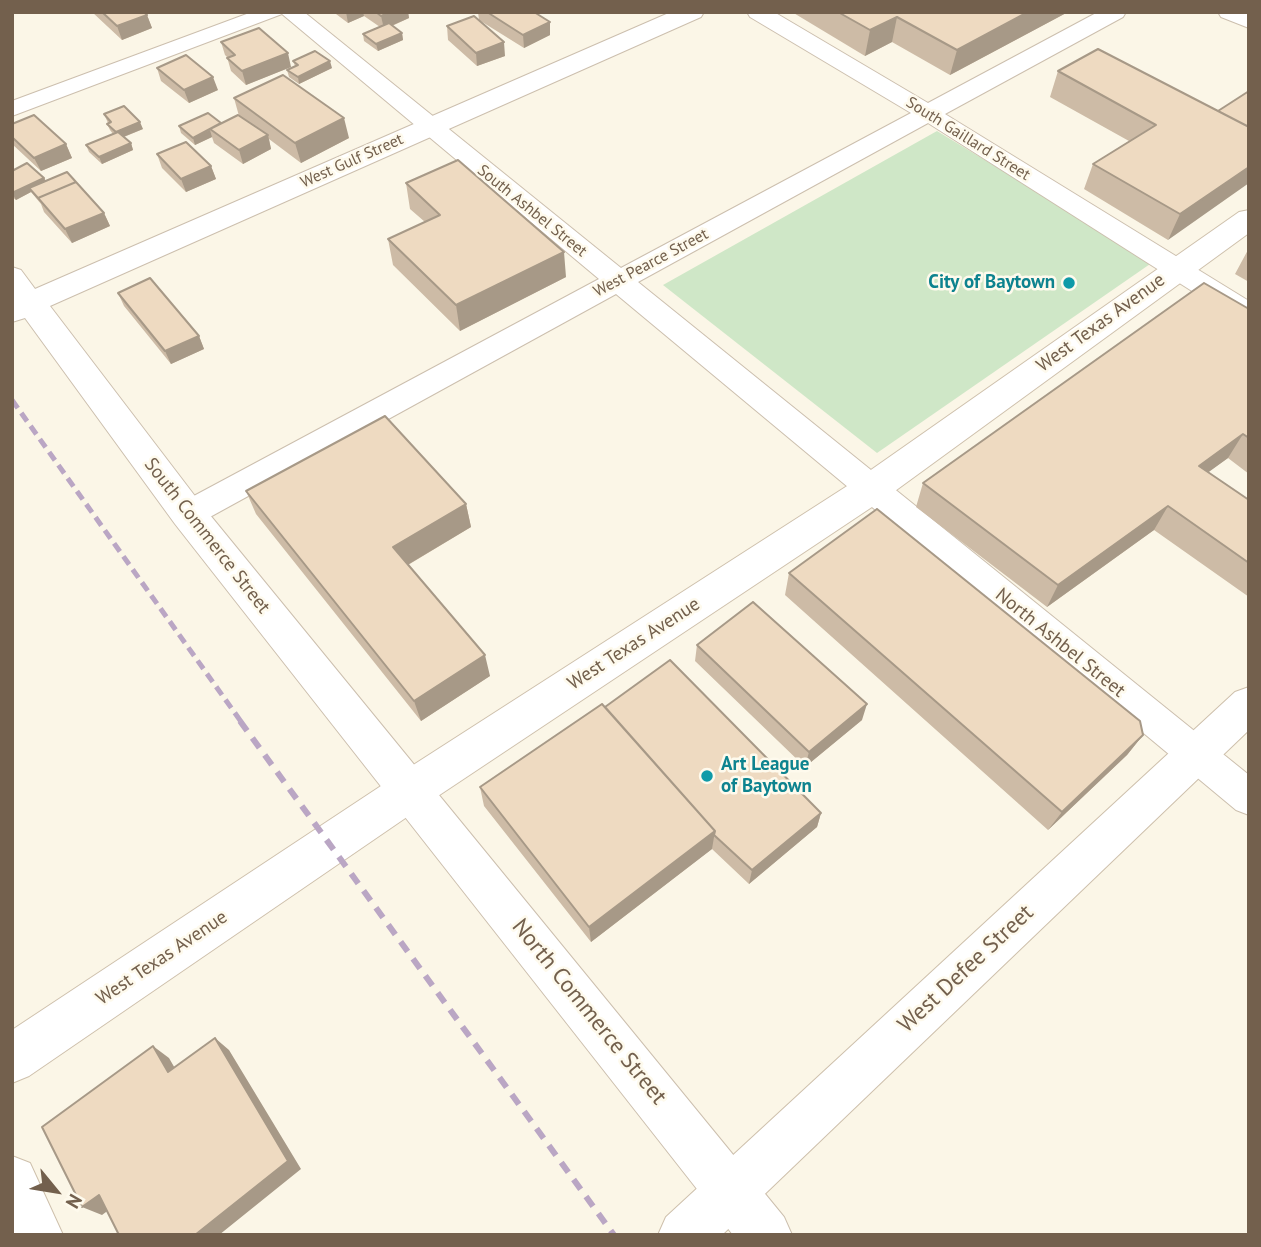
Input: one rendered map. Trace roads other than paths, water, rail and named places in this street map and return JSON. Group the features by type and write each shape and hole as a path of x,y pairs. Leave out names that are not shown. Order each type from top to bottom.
{"main road":[{"name":"West Gulf Street","path":"19,297 429,127 692,12"},
{"name":"West Texas Avenue","path":"12,1059 408,792 871,489 1249,219"},
{"name":"South Commerce Street","path":"19,297 408,792"},
{"name":"West Defee Street","path":"684,1235 1249,704"},
{"name":"North Commerce Street","path":"408,792 449,838 766,1235"},
{"path":"12,1181 37,1235"}],"street":[{"path":"12,109 272,12"},
{"name":"South Ashbel Street","path":"291,12 871,489"},
{"name":"South Gaillard Street","path":"758,12 928,113 1174,270 1249,314"},
{"name":"West Pearce Street","path":"187,514 1115,12"},
{"path":"1229,12 1249,22"},
{"name":"North Ashbel Street","path":"871,489 1249,798"}],"railway":[{"path":"12,400 242,723"},
{"path":"240,721 614,1235"}],"place":[{"name":"City of Baytown","path":"1069,283"},
{"name":"Art League of Baytown","path":"707,776"}]}
